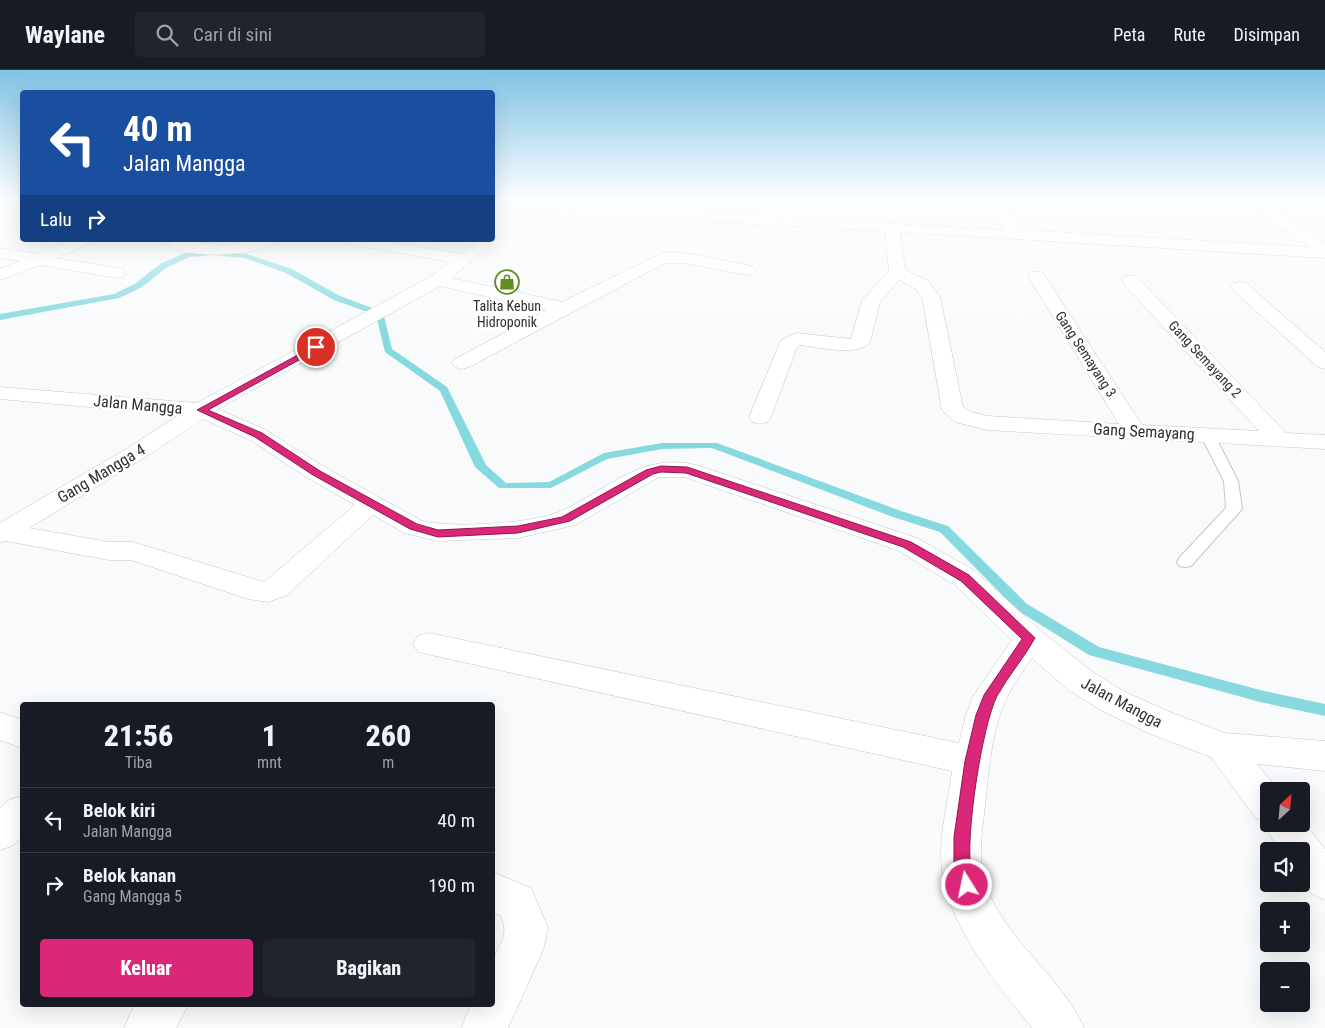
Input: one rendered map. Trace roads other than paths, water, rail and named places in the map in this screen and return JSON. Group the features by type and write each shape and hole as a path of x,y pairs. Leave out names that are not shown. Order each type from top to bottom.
{"street":[{"path":"0,275 77,244"},
{"path":"176,244 182,247 237,250 261,244"},
{"path":"375,244 464,260"},
{"name":"Gang Mangga 4","path":"2,533 134,454 201,410 363,321 407,299 438,280 483,244"},
{"path":"760,417 788,344 796,339 853,345 860,342 871,301 896,272 893,244"},
{"path":"1156,244 1325,253"},
{"path":"0,254 117,273"},
{"path":"462,363 662,258 684,258 747,270"},
{"name":"Gang Semayang","path":"896,272 922,286 931,296 953,410 963,418 987,423 1325,442"},
{"name":"Gang Semayang 3","path":"1036,276 1135,431"},
{"path":"438,280 564,308"},
{"name":"Gang Semayang 2","path":"1130,280 1279,439"},
{"path":"1240,288 1325,363"},
{"name":"Jalan Mangga","path":"0,393 201,410 258,435 317,473 414,527 438,533 518,530 566,519 650,472 661,469 687,470 907,544 965,578 1029,638 1079,680 1113,701 1160,723 1223,747 1325,756"},
{"path":"2,533 109,551 133,551 258,592 268,592 277,588 372,503"},
{"path":"1029,638 991,695 983,715 972,761 962,837 962,870 971,900 984,928 1004,958 1061,1028"},
{"path":"429,644 972,761"},
{"path":"0,726 20,733"},
{"path":"1223,747 1260,795"},
{"path":"0,833 20,814"},
{"path":"1288,832 1325,881"},
{"path":"495,892 516,902 527,928 521,950 495,1005"},
{"path":"147,1028 163,1007"},
{"path":"484,1028 494,1007"}],"lane":[{"path":"1186,562 1234,509 1231,481 1207,434"}],"waterway":[{"path":"0,317 116,296 139,285 163,266 188,255 213,253 246,256 289,271 337,298 380,314 388,350 444,389 481,467 503,486 551,485 604,456 662,446 713,445 897,514 944,529 1022,607 1094,651 1260,696 1325,710"}],"place":[{"name":"Talita Kebun Hidroponik","path":"507,282"}]}
